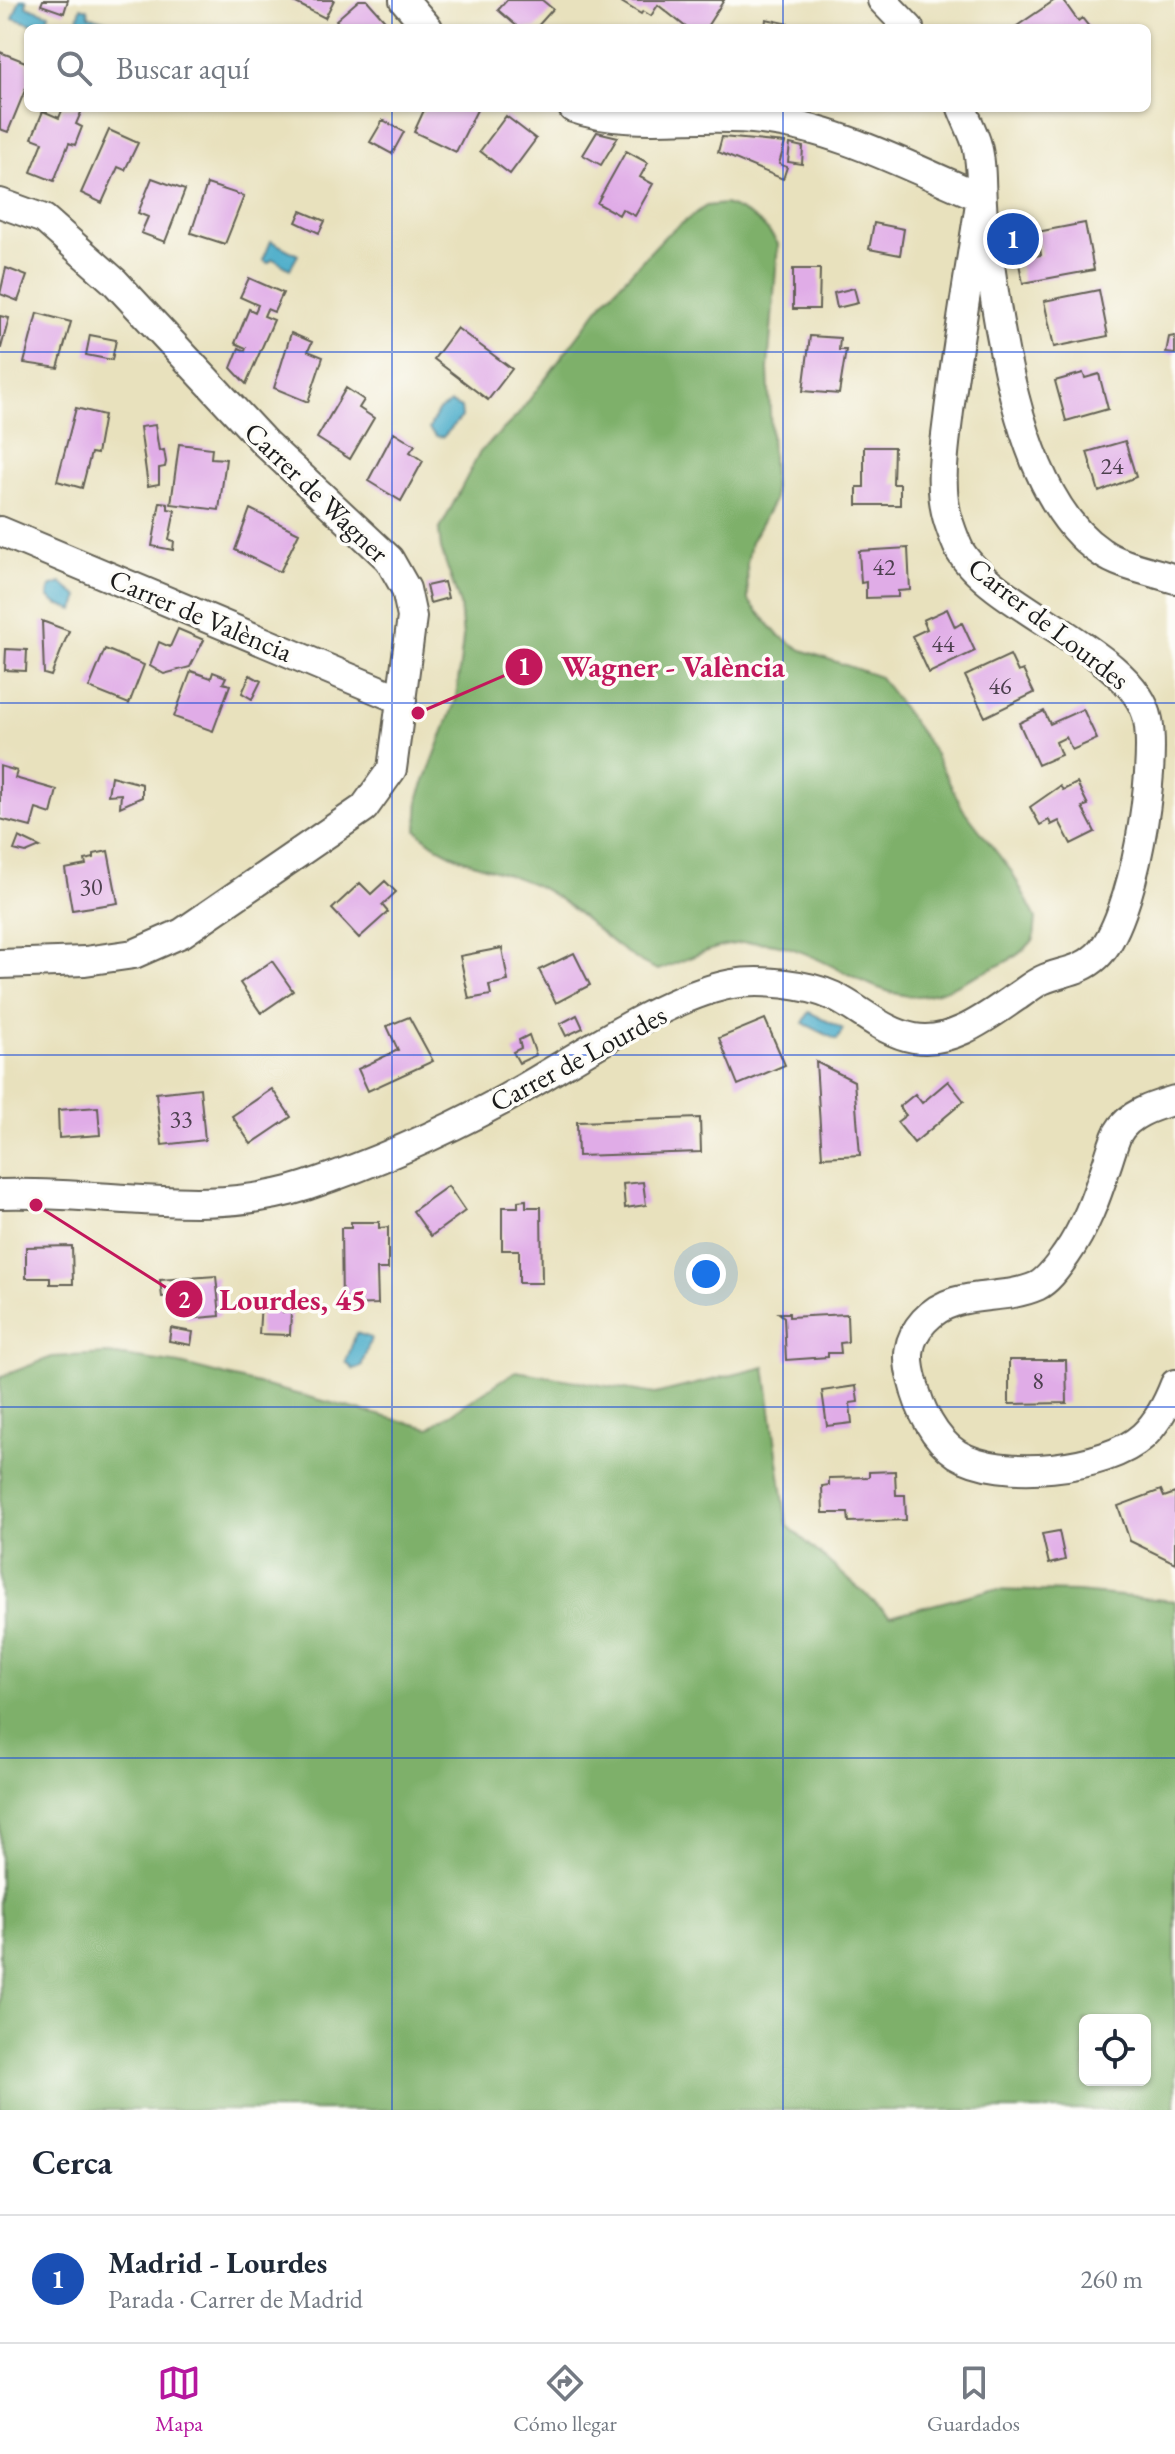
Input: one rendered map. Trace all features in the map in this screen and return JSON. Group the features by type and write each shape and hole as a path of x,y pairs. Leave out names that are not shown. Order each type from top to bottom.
{"street":[{"path":"404,0 425,24"},
{"path":"882,0 905,24"},
{"path":"586,112 606,118 762,120 827,133 981,197"},
{"path":"964,112 977,144 981,197 1012,389 1036,461 1058,508 1102,554 1175,579"},
{"name":"Carrer de Lourdes","path":"0,1194 36,1192 190,1204 248,1201 306,1186 401,1148 499,1102 606,1040 688,998 733,984 774,984 830,995 883,1029 920,1040 969,1029 1042,980 1073,973 1100,954 1118,925 1131,890 1150,769 1148,720 1140,697 1123,678 1005,593 962,554 946,516 943,467 981,197"},
{"name":"Carrer de Wagner","path":"0,203 44,219 115,282 265,443 389,559 406,589 412,617 392,769 364,808 182,933 134,954 85,961 0,964"},
{"name":"Carrer de València","path":"0,531 402,700"},
{"path":"1175,1100 1137,1115 1119,1131 1092,1208 1079,1235 1051,1275 1036,1286 939,1305 910,1336 908,1360 923,1411 957,1454 985,1463 1023,1469 1105,1457 1143,1436 1168,1401 1175,1384"}],"green space":[{"path":"725,204 755,219 778,244 768,369 774,500 751,542 747,563 748,600 778,635 802,650 880,677 931,747 963,809 1012,872 1036,918 1034,939 1021,952 953,987 931,994 916,996 881,989 805,954 768,943 724,946 658,970 627,953 543,889 444,851 417,830 419,797 456,699 463,638 460,605 441,549 439,531 480,452 517,416 605,300 666,235 706,206"},
{"path":"108,1354 180,1364 429,1428 516,1371 655,1394 765,1367 787,1525 890,1616 989,1590 1077,1592 1175,1601 1175,2110 0,2110 0,1377 52,1357"}],"water":[{"path":"20,0 27,0 26,6 49,14 45,24 32,24 13,18"},
{"path":"81,7 88,9 89,16 118,24 77,24"},
{"path":"271,241 298,255 290,269 273,259 268,263 263,260"},
{"path":"451,403 461,408 462,417 443,437 436,436 429,429 438,411"},
{"path":"61,583 79,597 74,610 48,597 50,587"},
{"path":"809,1012 843,1029 837,1040 803,1023"},
{"path":"356,1333 371,1338 361,1367 354,1370 346,1362"}],"building":[{"path":"43,0 68,0 64,13 41,5"},
{"path":"290,0 334,0 325,18"},
{"path":"359,0 367,0 388,24 340,24 336,20"},
{"path":"507,0 542,0 553,9 540,24 514,24 498,10"},
{"path":"618,0 724,0 709,24 682,24 658,5 651,16 643,11 641,14"},
{"path":"1055,0 1063,0 1078,21 1082,18 1087,24 1020,24"},
{"path":"766,19 790,24 765,24"},
{"path":"0,52 24,61 24,93 8,132 0,129"},
{"path":"43,112 59,118 61,112 81,112 76,124 82,127 75,145 69,143 54,181 31,172 43,142 32,138"},
{"path":"423,112 476,112 456,152 414,132"},
{"path":"506,116 536,139 510,174 480,151"},
{"path":"383,120 404,132 392,154 370,142"},
{"path":"109,130 138,143 125,170 118,167 102,203 81,193"},
{"path":"597,132 618,137 601,165 583,155"},
{"path":"722,137 785,143 779,164 787,167 783,179 718,152"},
{"path":"790,144 803,147 802,164 788,162"},
{"path":"626,151 648,163 640,177 653,184 635,216 622,209 619,215 597,203"},
{"path":"152,178 185,190 165,242 141,233 148,217 138,213"},
{"path":"207,184 244,196 225,244 191,233"},
{"path":"301,211 325,221 319,233 296,222"},
{"path":"874,223 904,229 900,255 869,249"},
{"path":"1085,223 1094,270 1023,283 1018,259 1041,255 1037,232"},
{"path":"6,268 27,276 18,301 0,294"},
{"path":"793,269 820,269 819,309 793,309"},
{"path":"249,278 283,293 274,312 267,309 264,316 274,320 246,384 231,368 239,348 245,351 246,348 235,343 249,309 255,312 258,305 240,297"},
{"path":"854,288 858,303 837,308 834,293"},
{"path":"1099,290 1108,336 1054,347 1044,301"},
{"path":"37,313 71,322 58,368 24,363"},
{"path":"0,316 9,318 1,348 0,348"},
{"path":"457,328 512,369 488,400 434,359"},
{"path":"291,333 312,342 308,351 323,357 308,402 274,388"},
{"path":"90,335 116,340 112,360 86,355"},
{"path":"810,336 840,338 839,350 846,350 839,394 803,391"},
{"path":"1175,336 1175,354 1166,353 1169,337"},
{"path":"1083,373 1085,378 1099,374 1108,409 1066,421 1055,381"},
{"path":"346,388 364,400 359,408 374,418 350,459 317,438"},
{"path":"76,408 104,415 97,454 91,453 82,488 57,481"},
{"path":"155,425 159,451 164,450 166,462 165,467 159,468 159,484 148,486 140,427"},
{"path":"394,432 415,445 410,452 423,461 401,501 368,481"},
{"path":"1125,441 1136,477 1099,492 1087,452"},
{"path":"179,444 212,448 211,458 226,459 219,510 171,504"},
{"path":"864,447 894,447 893,484 900,484 900,505 857,505 857,487 864,487"},
{"path":"160,502 168,503 168,509 175,510 169,540 174,541 173,550 152,546"},
{"path":"250,509 299,533 280,572 235,550"},
{"path":"908,548 910,590 898,591 898,597 866,598 866,582 861,583 859,551"},
{"path":"444,582 448,598 430,603 426,586"},
{"path":"947,609 955,627 962,623 975,651 929,673 912,636 927,629 923,620"},
{"path":"42,621 69,631 51,676 44,674"},
{"path":"178,629 204,640 190,667 164,674 150,666 159,642 170,647"},
{"path":"6,649 27,650 26,671 5,670"},
{"path":"105,649 144,665 129,704 89,688"},
{"path":"1010,655 1018,672 1023,670 1034,693 985,717 965,676"},
{"path":"191,671 211,678 213,672 226,677 223,683 230,685 213,731 174,717"},
{"path":"250,675 261,681 252,699 242,693"},
{"path":"1083,709 1097,739 1072,750 1066,737 1056,742 1061,755 1038,765 1019,723 1044,711 1050,724"},
{"path":"0,766 17,771 15,778 57,790 51,814 36,809 31,827 0,819"},
{"path":"111,776 142,784 142,797 120,807 121,794 108,795"},
{"path":"1077,783 1088,805 1082,807 1095,832 1071,844 1059,821 1051,825 1049,820 1040,825 1030,807 1060,786 1063,790"},
{"path":"19,837 40,847 26,853 14,850"},
{"path":"108,851 118,903 72,910 65,869 86,865 85,860 94,858 94,854"},
{"path":"385,881 396,892 382,905 388,912 359,938 332,909 360,883 371,894"},
{"path":"502,948 508,981 489,985 491,995 469,999 460,956"},
{"path":"574,953 590,985 556,1003 539,970"},
{"path":"272,961 293,991 261,1013 240,983"},
{"path":"577,1015 583,1028 566,1036 560,1024"},
{"path":"409,1017 433,1061 368,1091 358,1069 398,1050 387,1026"},
{"path":"765,1019 785,1065 738,1085 719,1038"},
{"path":"529,1035 536,1055 519,1063 513,1052 521,1048 519,1040"},
{"path":"816,1062 854,1081 860,1155 822,1157"},
{"path":"948,1081 964,1101 914,1143 897,1122 906,1115 899,1107 915,1094 922,1103"},
{"path":"200,1088 205,1140 162,1145 156,1093"},
{"path":"272,1089 291,1117 251,1144 232,1116"},
{"path":"98,1107 100,1135 59,1138 58,1110"},
{"path":"700,1118 701,1152 578,1156 577,1122"},
{"path":"643,1182 646,1205 625,1208 623,1184"},
{"path":"448,1186 465,1211 431,1236 413,1211"},
{"path":"526,1200 526,1207 541,1207 542,1283 519,1283 519,1250 502,1250 502,1207 518,1207 518,1201"},
{"path":"351,1222 379,1222 379,1228 388,1227 388,1269 377,1269 378,1304 342,1305 341,1228 351,1228"},
{"path":"72,1246 73,1284 50,1284 50,1278 26,1278 26,1247"},
{"path":"216,1276 220,1316 186,1319 184,1296 162,1297 160,1280"},
{"path":"261,1302 283,1303 283,1312 291,1312 290,1335 259,1334"},
{"path":"779,1313 789,1313 789,1317 847,1314 848,1342 840,1343 841,1353 828,1353 828,1357 786,1360 784,1317"},
{"path":"171,1328 193,1332 191,1345 169,1341"},
{"path":"1009,1360 1066,1360 1067,1403 1009,1404"},
{"path":"856,1386 858,1402 850,1403 852,1423 827,1426 822,1391"},
{"path":"895,1471 896,1495 905,1495 906,1520 849,1522 848,1513 823,1513 822,1486 829,1485 829,1478 869,1477 869,1472"},
{"path":"1161,1490 1164,1497 1175,1493 1175,1563 1130,1541 1118,1506"},
{"path":"1059,1531 1065,1560 1049,1564 1042,1534"}],"place":[{"name":"Madrid - Lourdes","path":"1013,239"},
{"name":"Wagner - València","path":"418,713"},
{"name":"Lourdes, 45","path":"36,1205"}]}
